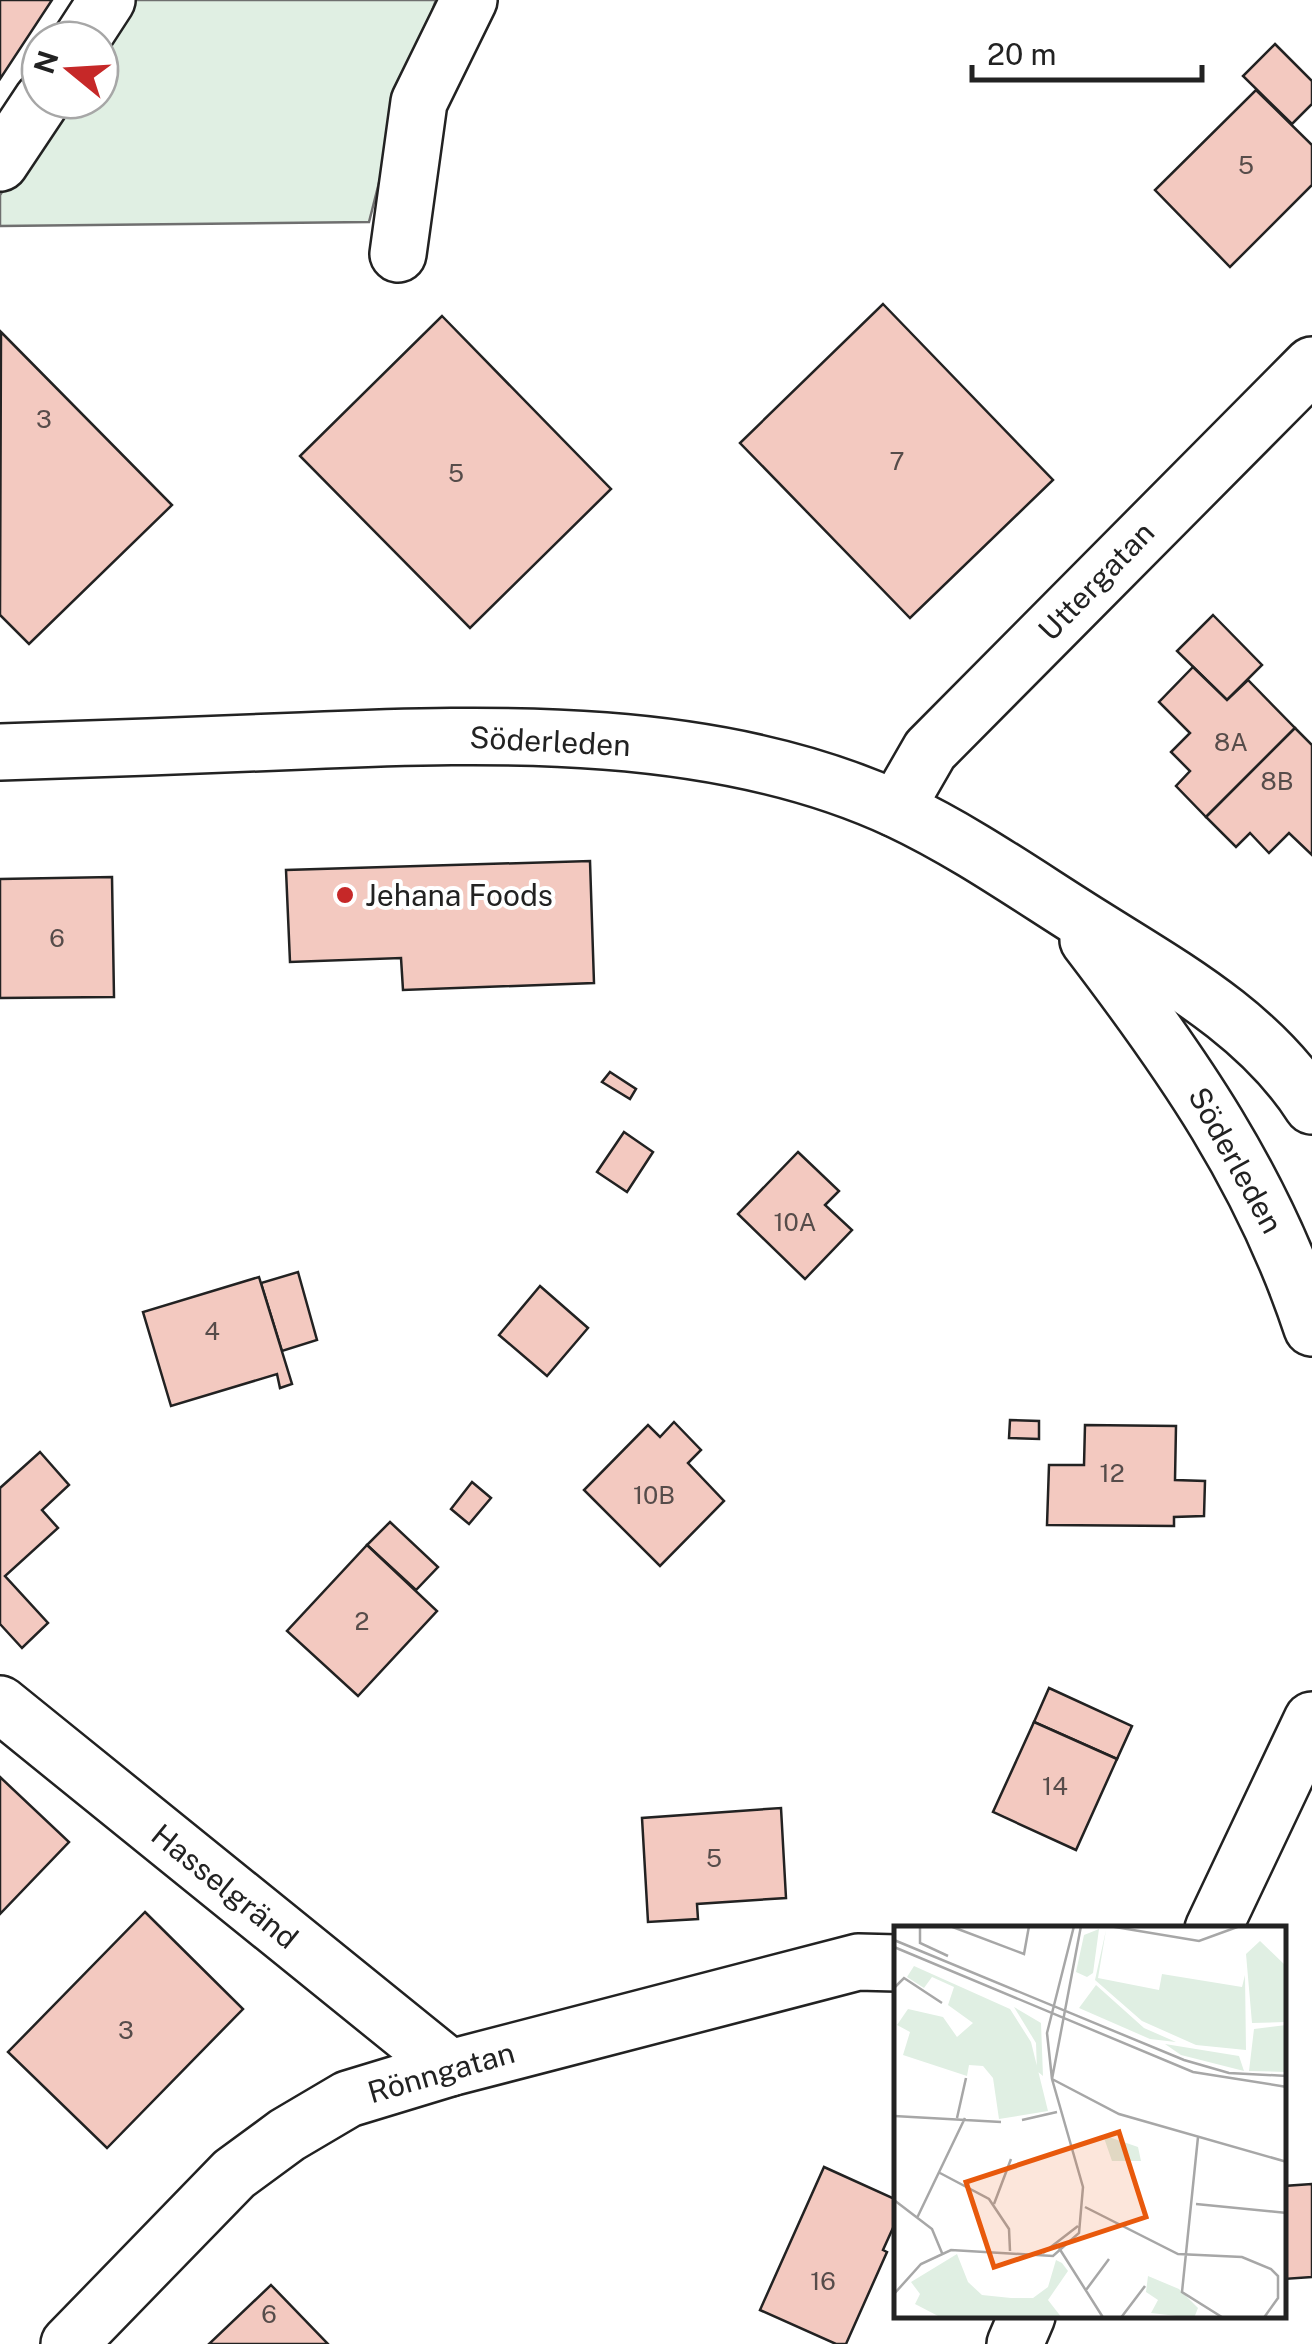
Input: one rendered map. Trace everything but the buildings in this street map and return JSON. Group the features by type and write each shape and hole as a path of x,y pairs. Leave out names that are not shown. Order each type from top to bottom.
{"main road":[{"path":"398,254 419,102 468,0"},
{"path":"0,163 29,120"},
{"name":"Uttergatan","path":"896,809 930,750 1312,365"},
{"name":"Söderleden","path":"0,752 408,737 599,738 761,766 896,809 1065,910 1224,1010 1298,1085 1312,1106"},
{"name":"Söderleden","path":"1065,910 1180,1060 1255,1186 1292,1268 1312,1328"},
{"name":"Hasselgränd","path":"0,1704 450,2068"},
{"path":"1214,1926 1312,1720"},
{"name":"Rönngatan","path":"69,2344 234,2174 287,2135 348,2099 450,2068 858,1962 894,1963"},
{"path":"1015,2344 1027,2319"}],"green space":[{"path":"129,0 436,0 401,96 369,222 0,226 0,195 50,120 120,120 120,20 116,20"}],"place":[{"name":"Jehana Foods","path":"345,895"}]}
